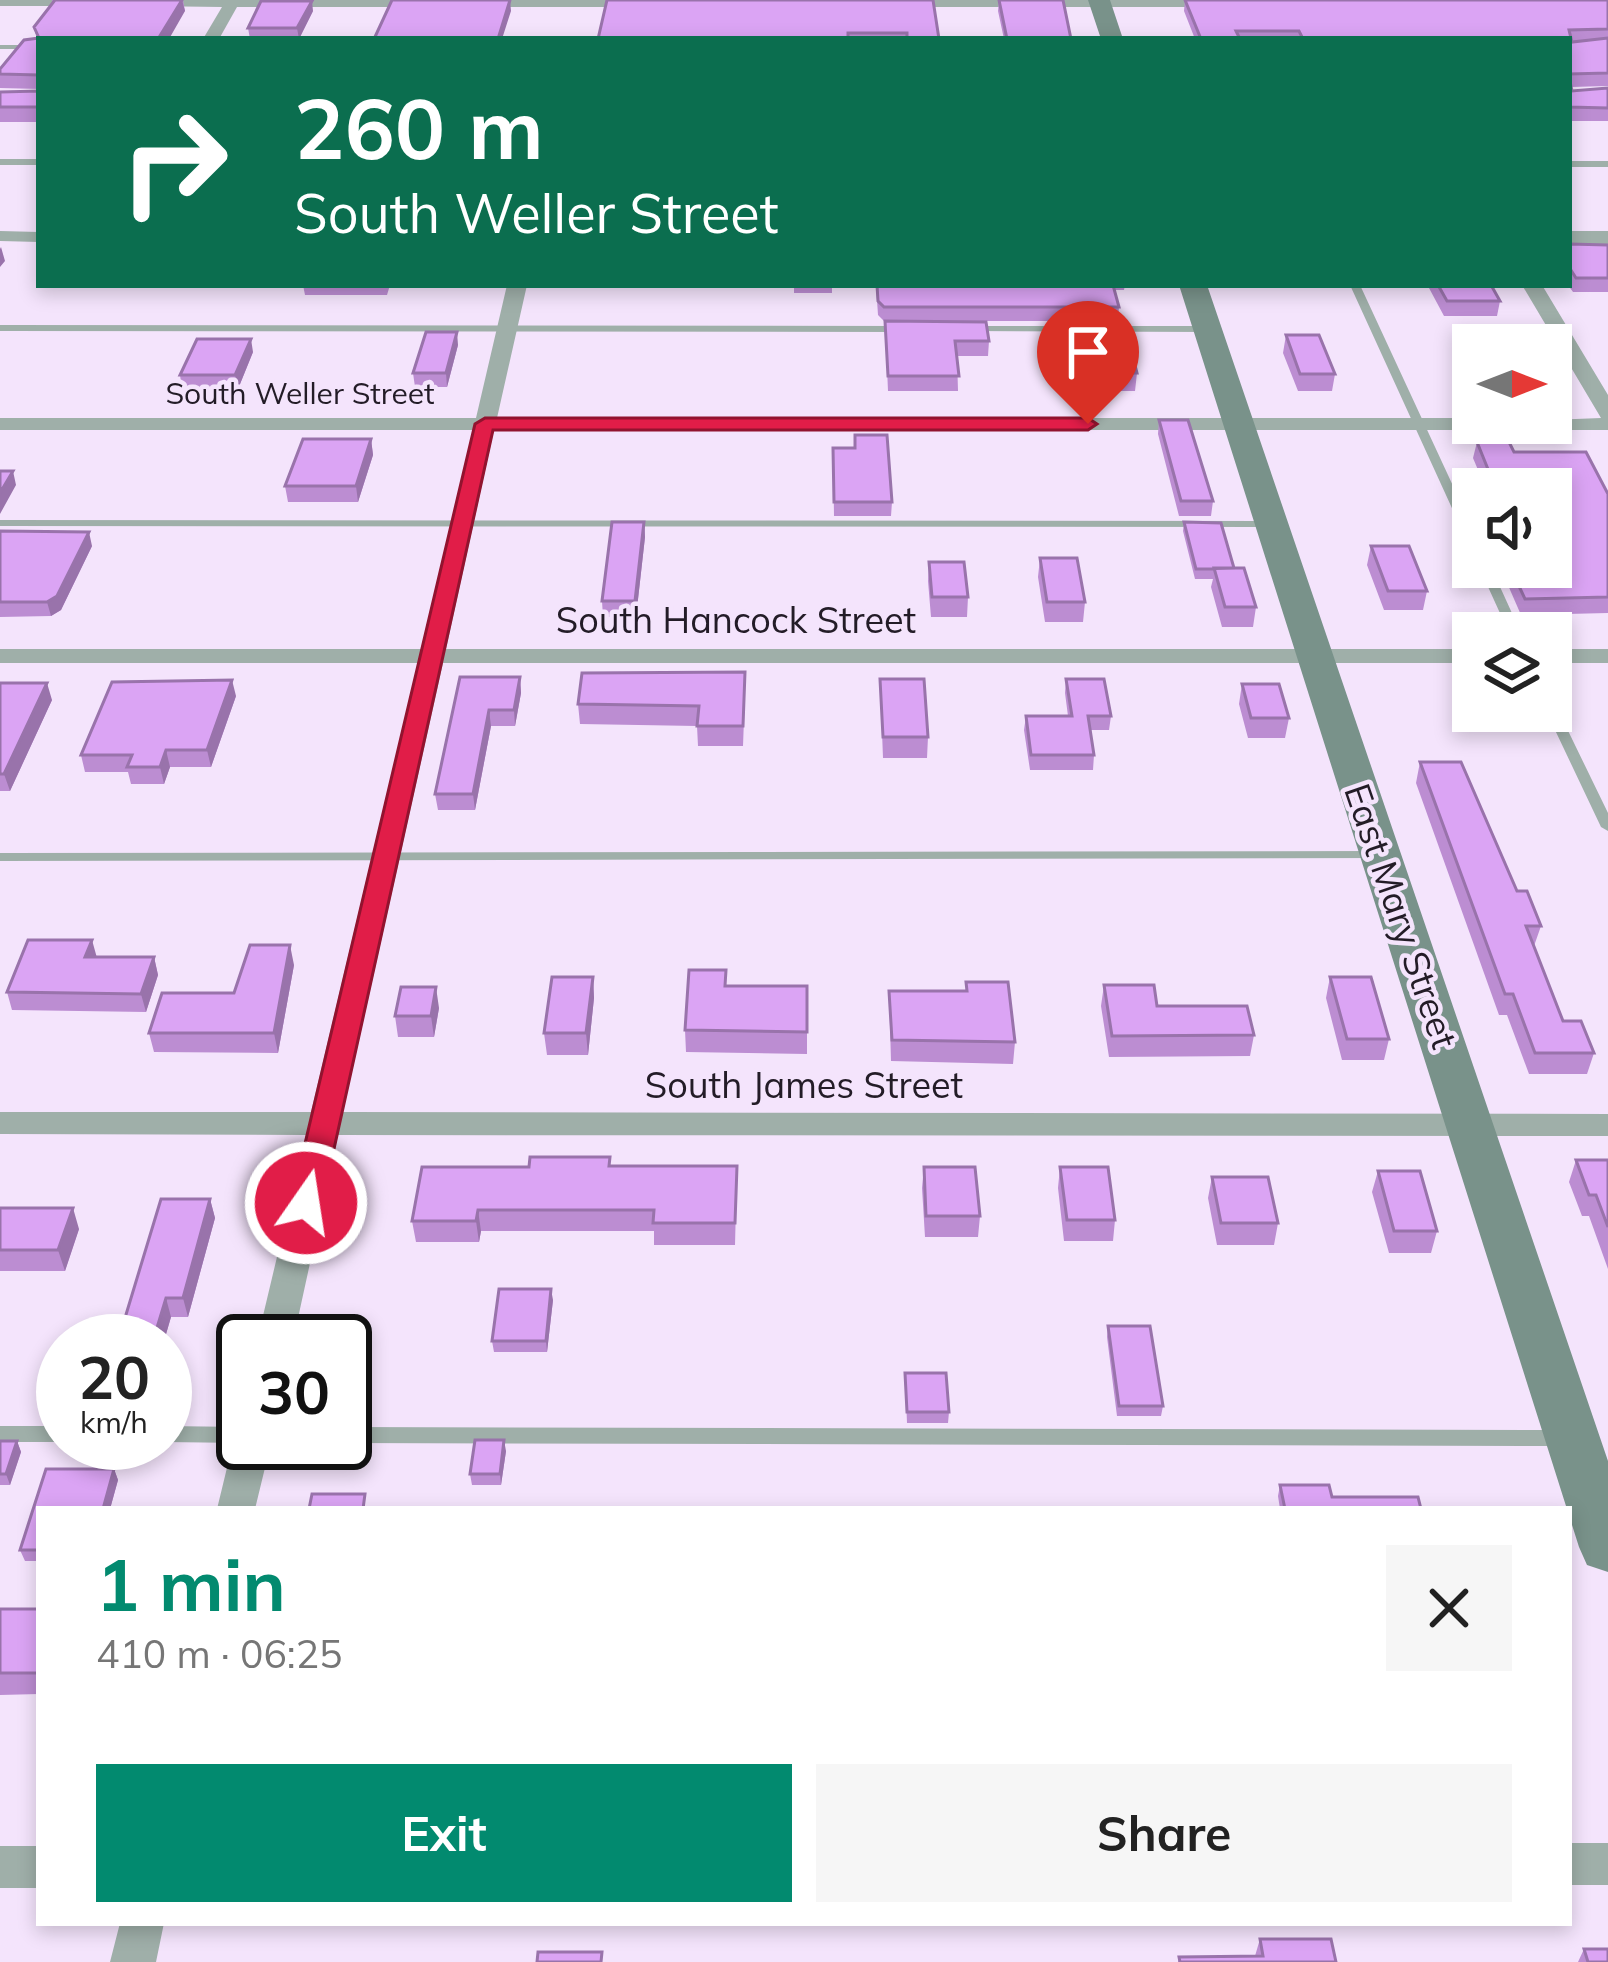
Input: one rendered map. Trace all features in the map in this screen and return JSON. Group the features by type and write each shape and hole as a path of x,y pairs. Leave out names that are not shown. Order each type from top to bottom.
{"main road":[{"path":"1099,2 1111,36"},
{"name":"East Mary Street","path":"1194,288 1608,1547"}],"street":[{"path":"213,36 233,1"},
{"path":"0,2 98,2"},
{"path":"120,2 676,3"},
{"path":"872,3 1240,3"},
{"path":"0,236 36,236"},
{"path":"1572,238 1608,238"},
{"path":"281,1314 516,288"},
{"path":"1534,288 1608,413"},
{"name":"South Weller Street","path":"0,424 1608,424"},
{"name":"South Hancock Street","path":"0,656 1452,656"},
{"path":"1572,656 1608,656"},
{"name":"South James Street","path":"0,1123 1608,1125"},
{"path":"237,1506 245,1470"},
{"path":"1572,1864 1608,1864"},
{"path":"0,1867 36,1867"},
{"path":"133,1962 141,1926"}],"lane":[{"path":"0,47 36,47"},
{"path":"0,162 36,162"},
{"path":"1572,164 1608,164"},
{"path":"1356,288 1452,496"},
{"path":"0,328 927,329"},
{"path":"950,329 1207,329"},
{"path":"0,524 1271,524"},
{"path":"1562,732 1608,827"},
{"path":"0,857 1380,855"},
{"path":"0,1434 36,1434"},
{"path":"372,1435 1572,1438"}],"building":[{"path":"55,0 182,0 160,36 38,36 34,27"},
{"path":"392,0 510,0 499,36 375,36"},
{"path":"607,0 933,0 939,36 848,33 599,36"},
{"path":"999,0 1063,0 1070,36 1006,36"},
{"path":"1185,0 1608,0 1608,29 1569,30 1570,36 1302,36 1299,31 1236,31 1238,36 1200,36"},
{"path":"261,1 312,1 297,28 248,28"},
{"path":"36,38 36,75 0,74 0,69 24,40"},
{"path":"1608,38 1608,73 1572,74 1572,42"},
{"path":"1608,88 1608,108 1572,107 1572,91"},
{"path":"36,91 36,107 0,107 0,92"},
{"path":"1572,244 1608,245 1608,278 1576,278"},
{"path":"877,288 1114,288 1119,307 884,307 878,301"},
{"path":"1440,288 1493,288 1500,301 1447,301"},
{"path":"1091,319 1123,319 1137,373 1104,373"},
{"path":"885,321 986,322 989,341 955,341 959,376 888,376"},
{"path":"426,332 457,332 446,373 413,373"},
{"path":"1286,335 1319,335 1335,374 1300,374"},
{"path":"197,339 251,339 235,375 180,375"},
{"path":"1159,420 1188,420 1213,501 1181,501"},
{"path":"855,435 887,435 892,502 834,502 833,448 855,448"},
{"path":"303,439 371,439 356,486 285,486"},
{"path":"1478,444 1510,444 1514,452 1586,452 1608,494 1608,597 1525,599 1520,588 1572,588 1572,468 1488,468"},
{"path":"0,471 13,471 0,493"},
{"path":"612,522 644,522 635,601 602,601"},
{"path":"1184,522 1221,523 1234,568 1196,569"},
{"path":"0,531 89,532 57,596 47,602 0,602"},
{"path":"1371,546 1409,546 1427,591 1388,591"},
{"path":"1040,558 1077,558 1085,602 1047,602"},
{"path":"929,562 964,562 968,597 932,597"},
{"path":"1214,568 1244,568 1256,607 1225,607"},
{"path":"745,672 743,726 697,726 699,706 578,704 582,673"},
{"path":"460,677 520,677 514,710 489,710 473,794 435,794"},
{"path":"880,679 924,679 928,737 883,737"},
{"path":"1066,679 1104,679 1111,716 1088,716 1094,755 1031,755 1026,716 1072,716"},
{"path":"232,680 207,750 166,750 160,767 127,767 132,755 81,755 112,682"},
{"path":"0,683 47,683 4,774 0,774"},
{"path":"1242,684 1279,684 1289,718 1251,718"},
{"path":"1420,762 1461,762 1517,891 1527,891 1541,926 1526,926 1563,1021 1581,1021 1594,1053 1535,1053 1513,994 1505,994"},
{"path":"28,940 92,940 85,957 154,957 141,994 7,992"},
{"path":"250,945 290,945 274,1033 149,1033 162,993 234,993"},
{"path":"689,970 726,970 725,986 807,986 807,1032 685,1030"},
{"path":"552,977 593,977 586,1033 544,1033"},
{"path":"1330,977 1371,977 1389,1039 1347,1039"},
{"path":"966,982 1008,982 1015,1042 892,1040 889,991 967,991"},
{"path":"1104,985 1154,985 1157,1006 1247,1006 1254,1035 1112,1036"},
{"path":"401,987 436,987 431,1016 395,1016"},
{"path":"530,1157 610,1157 609,1166 737,1166 735,1223 653,1223 654,1210 478,1210 476,1221 412,1221 422,1167 529,1167"},
{"path":"1576,1160 1608,1160 1608,1227 1596,1195 1589,1195"},
{"path":"924,1167 975,1167 980,1216 926,1216"},
{"path":"1060,1167 1108,1167 1115,1220 1067,1220"},
{"path":"1378,1171 1420,1171 1437,1231 1394,1231"},
{"path":"1212,1177 1268,1177 1278,1223 1221,1223"},
{"path":"161,1199 210,1199 183,1298 166,1298 161,1314 126,1314"},
{"path":"0,1208 73,1208 58,1250 0,1250"},
{"path":"499,1289 551,1289 546,1341 492,1341"},
{"path":"1108,1326 1150,1326 1163,1406 1119,1406"},
{"path":"905,1373 946,1373 949,1412 907,1412"},
{"path":"475,1440 504,1440 500,1474 470,1474"},
{"path":"0,1441 17,1441 6,1474 0,1474"},
{"path":"46,1470 114,1470 104,1506 36,1506 36,1550 20,1550"},
{"path":"1280,1485 1329,1485 1332,1497 1418,1497 1420,1506 1284,1506"},
{"path":"312,1494 365,1494 363,1506 310,1506"},
{"path":"0,1609 36,1609 36,1673 0,1673"},
{"path":"1260,1939 1331,1939 1336,1962 1180,1962 1179,1957 1263,1956"},
{"path":"1584,1949 1608,1949 1608,1962 1588,1962"},
{"path":"538,1952 602,1952 601,1962 537,1962"}],"route":[{"path":"306,1203 485,424 1088,424"}]}
